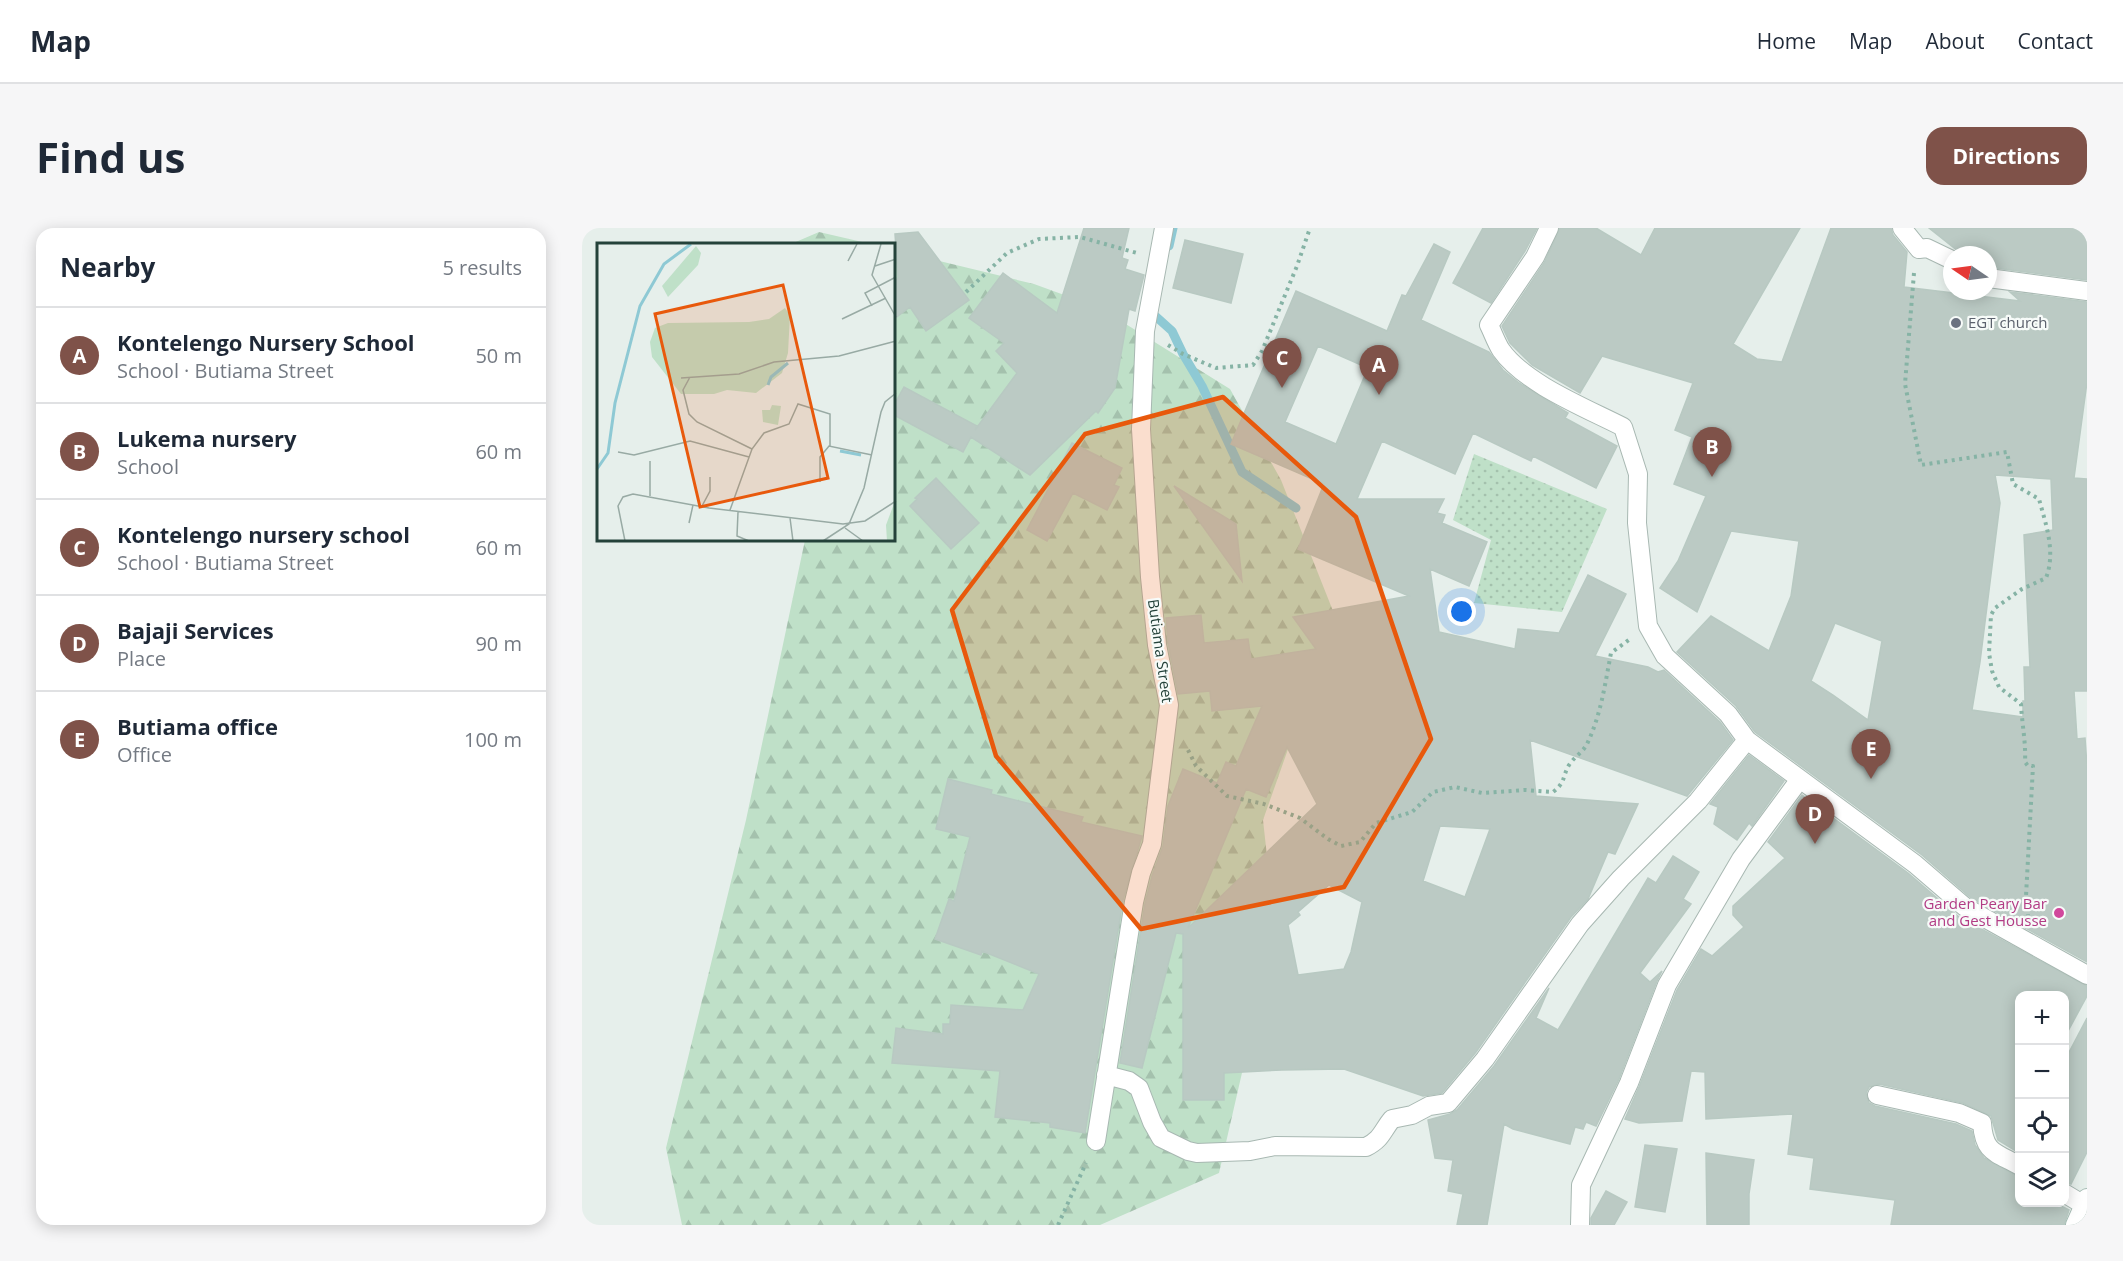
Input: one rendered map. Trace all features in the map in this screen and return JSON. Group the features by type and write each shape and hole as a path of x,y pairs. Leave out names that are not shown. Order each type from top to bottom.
{"street":[{"name":"Butiama Street","path":"1096,1141 1134,902 1141,873 1152,844 1169,705 1157,645 1149,566 1141,429 1145,331 1164,228"},
{"path":"1549,228 1534,257 1489,325 1501,350 1520,370 1560,395 1623,427 1638,474 1637,523 1648,626 1665,656 1728,714 1747,740 1915,864 1965,907 2087,975"},
{"path":"1902,228 1919,249 1927,248 1943,256"},
{"path":"1997,279 2087,291"},
{"path":"1106,1075 1130,1081 1139,1088 1161,1138 1188,1151 1197,1153 1250,1151 1275,1146 1365,1147 1375,1142 1392,1119 1412,1115 1429,1106 1448,1103 1485,1059 1580,924 1698,801 1747,740"},
{"path":"1580,1225 1581,1185 1629,1083 1667,985 1741,859 1800,779"},
{"path":"1877,1095 1959,1113 1982,1123 1983,1140 1988,1148 2015,1164"},
{"path":"2069,1195 2086,1202 2075,1225"}],"path":[{"path":"1145,331 1183,354 1216,368 1253,365 1262,351 1310,228"},
{"path":"966,292 1007,253 1039,239 1080,237 1158,259"},
{"path":"1919,249 1911,286 1905,384 1921,465 2007,452 2013,484 2039,500 2050,537 2049,570 2046,578 2022,589 1995,608 1991,615 1989,653 1992,670 1999,687 2021,704 2022,730 2026,743 2025,762 2028,766 2033,766 2026,896 2028,914 2022,940"},
{"path":"1186,744 1196,766 1227,796 1264,804 1300,818 1341,846 1360,842 1376,823 1413,812 1433,792 1455,787 1482,793 1525,790 1553,792 1563,785 1567,768 1586,746 1602,704 1611,653 1648,626"},
{"path":"1058,1225 1096,1141"}],"highlighted area":[{"path":"1223,397 1356,517 1431,739 1344,887 1141,929 996,756 952,610 1085,434"}],"green space":[{"path":"819,232 867,243 793,243"},
{"path":"896,250 1034,284 1100,308 1230,389 1281,480 1335,616 1263,820 1275,929 1219,1173 1100,1225 682,1225 666,1148 746,820 805,542 896,542"},
{"path":"1474,454 1607,509 1562,612 1474,603 1491,540 1453,520"}],"building":[{"path":"1084,228 1129,228 1122,258 1128,260 1125,269 1144,275 1135,311 1129,309 1115,388 1098,413 1096,411 1030,475 971,437 963,452 896,416 896,401 904,387 977,426 975,430 1017,373 996,351 1004,343 969,318 1003,273 1057,313"},
{"path":"1483,228 1537,228 1491,303 1453,283"},
{"path":"1560,228 1596,228 1641,255 1655,228 1800,228 1733,344 1757,359 1782,362 1831,228 1891,228 1893,235 1907,252 1904,287 1943,292 1943,300 1997,298 2020,301 2010,292 2087,302 2087,382 2074,478 2087,479 2087,691 2074,691 2077,739 2085,738 2087,766 2087,962 1971,898 1922,855 1755,732 1736,706 1677,652 1711,616 1769,651 1791,596 1799,541 1731,531 1697,612 1660,588 1678,561 1706,496 1674,484 1692,437 1675,430 1693,383 1602,356 1580,393 1532,365 1510,343 1502,326 1544,263","holes":["1995,475 2051,479 2053,530 2024,535 2030,667 2024,667 2023,717 1972,710 2000,503","1835,623 1882,641 1868,720 1811,681"]},
{"path":"1929,228 2087,228 2087,280 1997,268 1997,246 1952,246"},
{"path":"918,232 969,300 926,331 910,307 896,318 896,280 898,278 895,234"},
{"path":"1185,240 1243,254 1231,303 1173,288"},
{"path":"1434,244 1450,252 1421,320 1489,352 1503,370 1519,383 1568,413 1565,418 1617,446 1596,488 1533,456 1531,461 1473,433 1455,474 1382,441 1357,499 1444,499 1437,513 1445,515 1442,523 1487,542 1469,586 1430,569 1439,632 1515,649 1518,629 1559,633 1588,575 1626,594 1595,656 1648,667 1658,672 1664,670 1720,722 1733,740 1687,796 1530,740 1536,796 1638,804 1615,854 1608,852 1588,899 1571,917 1476,1052 1442,1093 1423,1096 1344,1069 1282,1070 1224,1073 1224,1100 1183,1100 1183,934 1176,933 1142,1068 1120,1063 1145,904 1163,846 1168,806 1183,769 1217,783 1226,762 1236,766 1262,706 1212,711 1210,691 1178,694 1168,643 1166,618 1201,615 1204,643 1248,639 1251,659 1316,649 1293,617 1409,596 1298,549 1324,484 1231,444 1296,291 1387,331 1402,295 1406,296","holes":["1318,346 1368,368 1336,444 1285,422","1287,747 1317,804 1188,928 1246,789 1266,797","1440,826 1490,829 1465,897 1423,881","1329,885 1362,902 1351,952 1344,969 1298,975 1288,925 1300,915 1298,912"]},
{"path":"1072,443 1122,468 1114,485 1119,487 1107,510 1073,493 1047,541 1027,530"},
{"path":"936,478 979,523 951,549 910,506"},
{"path":"1174,486 1236,524 1242,581"},
{"path":"1749,755 1784,781 1752,826 1749,823 1737,840 1714,824 1718,807 1710,804"},
{"path":"948,779 992,790 991,794 1083,817 1081,822 1142,836 1123,900 1085,1133 1050,1127 1050,1123 995,1117 1000,1071 892,1063 896,1028 943,1034 943,1024 950,1024 951,1005 1023,1010 1039,974 982,951 981,955 935,939 949,899 954,901 970,837 936,829"},
{"path":"1802,795 1908,873 1959,917 2087,986 2087,996 2069,1029 2069,991 2015,991 2015,1151 1998,1140 1991,1116 1963,1103 1879,1084 1869,1087 1866,1093 1869,1103 1875,1106 1956,1124 1972,1131 1975,1145 1984,1158 2015,1175 2015,1207 2063,1207 2069,1210 2064,1225 1891,1225 1895,1200 1810,1189 1814,1158 1788,1154 1793,1114 1706,1119 1705,1072 1691,1071 1682,1121 1639,1123 1625,1119 1677,990 1701,949 1712,956 1744,927 1733,915 1733,906 1785,858 1768,842"},
{"path":"1673,856 1699,872 1683,899 1691,904 1640,973 1650,982 1662,971 1619,1079 1596,1126 1586,1122 1583,1129 1575,1127 1570,1144 1513,1129 1504,1124 1487,1225 1457,1225 1463,1194 1448,1191 1453,1160 1435,1158 1428,1120 1457,1110 1494,1066 1549,988 1536,1018 1558,1030 1648,878 1656,883"},
{"path":"2087,1018 2087,1152 2071,1184 2069,1183 2069,1052"},
{"path":"1645,1145 1677,1149 1665,1212 1635,1207"},
{"path":"1706,1153 1754,1160 1749,1194 1749,1225 1707,1225"},
{"path":"1606,1191 1627,1202 1614,1225 1591,1225 1591,1218"}],"waterway":[{"path":"1169,246 1173,228"},
{"path":"1154,309 1152,313 1172,331 1202,386 1242,472 1296,508"}],"place":[{"name":"EGT church","path":"1956,323"},
{"name":"Kontelengo nursery school","path":"1282,388"},
{"name":"Kontelengo Nursery School","path":"1379,395"},
{"name":"Lukema nursery","path":"1712,477"},
{"name":"Butiama office","path":"1871,779"},
{"name":"Bajaji Services","path":"1815,844"},
{"name":"Garden Peary Bar and Gest Housse","path":"2059,913"}]}
